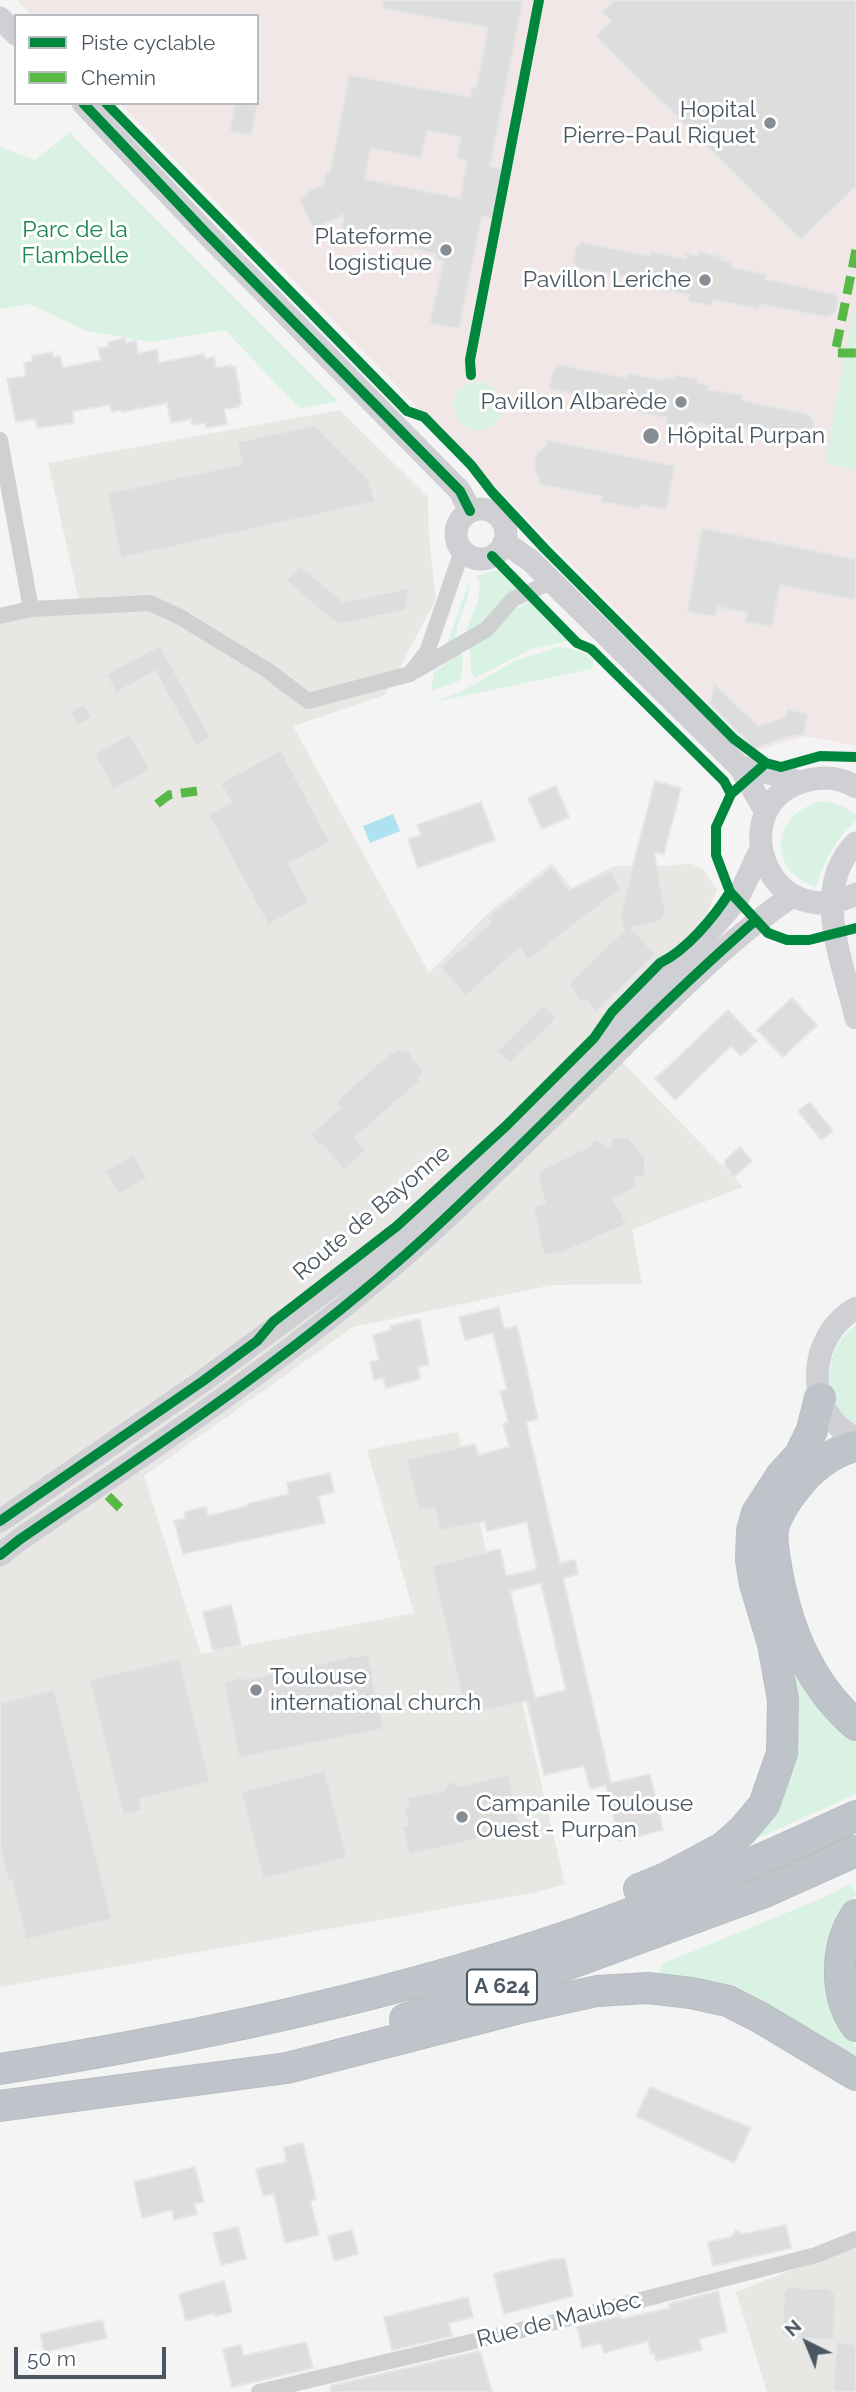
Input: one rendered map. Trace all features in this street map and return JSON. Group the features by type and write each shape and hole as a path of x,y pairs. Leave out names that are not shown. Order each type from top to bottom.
{"highway":[{"path":"523,1951 559,1923 666,1878 724,1847 764,1805 782,1753 783,1700 773,1644 755,1584 751,1560 752,1531 757,1513 781,1476 800,1455 811,1430 820,1398"},
{"path":"856,1447 834,1452 810,1471 793,1490 773,1528 773,1548 782,1598 803,1658 829,1698 856,1725"},
{"name":"A 624","path":"0,2068 117,2050 350,1999 523,1951 720,1878 856,1816"},
{"name":"A 624","path":"0,2106 137,2088 408,2018 511,1984 765,1892 856,1851"},
{"path":"856,1915 849,1925 839,1978 844,2001 856,2026"},
{"path":"137,2088 287,2068 520,2008 597,1991 648,1988 728,2001 856,2075"}],"street":[{"path":"0,18 14,32"},
{"path":"85,105 207,234 460,491 470,511"},
{"path":"0,440 31,609"},
{"path":"485,509 498,515 505,528 504,542 501,549 492,556 482,559 471,557 462,551 457,543 457,524 462,516 470,511 485,509"},
{"path":"504,542 531,561 740,767 766,813 780,794 799,782 833,778 856,787"},
{"path":"410,674 426,652 462,551"},
{"path":"0,616 31,609 150,603 180,617 267,670 308,701 410,674 486,629 513,599 551,582"},
{"path":"740,767 799,782"},
{"name":"Route de Bayonne","path":"0,1521 203,1381 348,1275 408,1225 562,1082 679,967 737,900 760,851 760,831 766,813"},
{"path":"856,842 835,876 831,904 835,933 856,1018"},
{"path":"760,851 766,869 779,886 792,896 809,902 831,904 856,894"},
{"name":"Route de Bayonne","path":"0,1555 19,1539 261,1371 357,1296 423,1239 691,978 756,920 792,896"},
{"path":"856,1308 846,1313 832,1327 822,1344 817,1364 820,1398 832,1418 856,1438"},
{"name":"Rue de Maubec","path":"259,2392 565,2320 816,2255 856,2239"}],"shaded area":[{"name":"Hôpital Purpan","path":"17,0 856,0 856,746 806,736 755,751 121,105 259,105 259,14 31,14"},
{"path":"340,410 428,497 429,537 436,600 385,695 293,726 429,973 490,911 552,863 572,888 614,866 672,866 689,863 702,868 717,890 704,921 597,1036 743,1187 632,1229 642,1284 552,1285 353,1327 144,1476 201,1654 414,1613 367,1450 458,1432 565,1884 538,1892 0,1987 0,617 81,609 48,463"},
{"path":"856,2245 856,2392 767,2392 736,2292"}],"green space":[{"name":"Parc de la Flambelle","path":"71,131 338,401 300,409 225,330 150,342 84,330 30,304 0,309 0,147 35,160"},
{"path":"856,294 856,469 825,464"},
{"path":"478,382 495,389 502,406 495,423 478,430 461,423 454,406 461,389"},
{"path":"502,571 521,589 492,619 465,637 478,598 477,576"},
{"path":"469,582 457,627 457,642 444,652"},
{"path":"532,600 568,636 568,641 532,649 475,678 468,646 510,612"},
{"path":"558,647 590,657 594,660 592,669 434,702 460,692 517,660"},
{"path":"461,651 461,680 431,691 434,673"},
{"path":"822,801 844,807 856,816 856,821 831,851 816,887 800,879 789,868 782,855 781,842 793,817 805,807"},
{"path":"856,1325 856,1425 836,1404 831,1392 830,1367 839,1343"},
{"path":"792,1673 796,1673 819,1709 856,1739 856,1794 756,1839 753,1835"},
{"path":"851,1884 856,1894 846,1907 845,2033 856,2047 856,2062 659,1977 664,1963"}],"water":[{"path":"393,814 400,831 370,843 363,826"}],"building":[{"path":"383,0 523,0 490,166 503,169 494,219 482,216 459,329 430,323 443,261 434,259 435,254 340,234 344,215 313,229 299,198 323,185 326,171 330,172 349,75 470,97 472,87 476,88 488,28 382,8","holes":["427,130 461,137 456,159 467,161 460,198 365,179 371,148 421,158"]},
{"name":"Hopital Pierre-Paul Riquet","path":"614,0 856,0 856,186 801,240 596,36 611,21 602,12"},
{"path":"235,105 258,105 251,135 230,131"},
{"name":"Pavillon Leriche","path":"582,242 650,256 651,252 686,259 686,253 698,256 699,252 722,257 722,260 732,262 731,267 767,274 765,279 835,294 838,300 836,312 827,317 760,304 759,309 713,300 712,306 688,301 690,295 644,286 645,281 577,268 573,263 576,247"},
{"path":"125,338 126,343 136,341 138,354 157,349 159,363 204,354 205,359 214,357 216,368 235,366 242,404 224,409 227,424 206,428 205,423 192,425 191,419 171,423 167,403 122,412 112,412 110,405 72,411 74,423 37,428 35,419 16,422 7,379 26,376 24,363 33,361 32,356 52,352 53,357 60,356 63,368 101,360 98,348 109,347 108,342"},
{"name":"Pavillon Albarède","path":"560,365 626,378 627,373 663,380 664,377 674,379 675,375 698,379 698,383 709,385 708,389 743,395 742,400 810,415 814,423 812,434 806,438 798,437 798,440 736,426 735,431 690,422 689,428 666,424 667,418 621,408 621,404 549,389 553,370"},
{"path":"315,425 369,479 375,502 121,558 107,493 242,464 237,442"},
{"path":"547,440 675,466 666,510 641,505 640,509 601,502 602,497 538,484 535,459"},
{"path":"702,528 856,559 856,600 780,585 772,627 745,622 747,613 717,607 715,617 687,612"},
{"path":"300,565 343,602 409,588 406,610 338,625 286,581"},
{"path":"160,645 211,738 196,746 155,671 116,693 106,674"},
{"path":"714,683 758,726 785,717 787,709 808,714 804,734 782,738 755,749 710,704"},
{"path":"84,704 92,718 78,726 70,712"},
{"path":"130,734 150,770 113,790 94,753"},
{"path":"281,750 330,842 289,864 309,902 268,925 208,814 231,802 220,783"},
{"path":"655,781 681,788 664,854 654,852 666,914 661,921 631,928 656,954 595,1013 588,1002 579,1000 569,983 624,930 620,915"},
{"path":"556,786 569,817 542,829 528,798"},
{"path":"481,802 495,840 418,868 408,839 421,835 417,825"},
{"path":"552,867 569,890 612,871 621,889 528,960 520,948 466,996 440,967 491,923 486,918"},
{"path":"792,998 817,1025 783,1057 757,1030"},
{"path":"544,1005 557,1018 510,1064 497,1051"},
{"path":"728,1010 757,1041 741,1056 731,1046 675,1100 655,1079"},
{"path":"398,1048 403,1051 411,1050 411,1056 424,1071 418,1079 420,1081 355,1138 366,1150 344,1170 310,1135 340,1108 335,1102"},
{"path":"810,1102 833,1131 821,1140 798,1111"},
{"path":"612,1137 628,1137 645,1158 645,1176 636,1178 636,1187 614,1199 627,1224 557,1255 544,1256 533,1207 545,1203 537,1172 588,1147 596,1139 609,1146"},
{"path":"740,1147 752,1161 734,1177 725,1166 725,1160"},
{"path":"134,1154 147,1178 118,1195 105,1171"},
{"path":"499,1307 504,1329 517,1326 538,1419 526,1422 560,1563 575,1560 578,1574 563,1578 611,1783 650,1774 663,1830 619,1841 606,1785 590,1789 584,1766 544,1775 527,1701 466,1715 432,1566 500,1549 506,1576 537,1569 527,1522 487,1531 485,1521 440,1531 434,1507 419,1511 406,1459 475,1444 478,1455 509,1447 503,1424 508,1422 500,1391 507,1390 493,1333 465,1340 459,1317","holes":["541,1583 566,1690 535,1698 510,1591"]},
{"path":"420,1319 429,1365 418,1367 420,1379 386,1388 383,1378 374,1380 370,1362 379,1360 373,1335 391,1330 390,1326"},
{"path":"330,1473 334,1492 318,1496 325,1523 183,1554 174,1521 186,1518 184,1512 206,1507 208,1516 247,1506 289,1494 287,1483"},
{"path":"231,1605 241,1645 213,1651 203,1612"},
{"path":"368,1654 374,1672 372,1676 383,1729 239,1758 224,1683 240,1677 245,1679 275,1673 278,1670 347,1658 350,1655 355,1657"},
{"path":"179,1658 210,1782 139,1799 142,1810 123,1815 89,1680"},
{"path":"54,1689 112,1919 26,1940 0,1849 0,1703"},
{"path":"325,1771 347,1858 263,1879 241,1792"},
{"name":"Campanile Toulouse Ouest - Purpan","path":"509,1774 520,1829 409,1855 402,1826 408,1824 404,1808 409,1807 407,1798 444,1790 450,1781 459,1786"},
{"path":"650,2087 751,2128 734,2163 636,2116"},
{"path":"303,2143 316,2199 310,2201 319,2235 285,2243 274,2194 263,2196 256,2169 286,2162 284,2147"},
{"path":"195,2167 204,2202 194,2204 197,2214 174,2220 172,2210 142,2218 134,2182"},
{"path":"786,2225 791,2248 713,2266 708,2242 731,2237 736,2230 742,2234"},
{"path":"238,2227 246,2259 221,2265 213,2233"},
{"path":"352,2230 358,2254 334,2261 328,2236"},
{"path":"565,2259 573,2296 504,2314 494,2274"},
{"path":"224,2281 232,2312 215,2316 214,2313 186,2321 179,2294"},
{"path":"788,2287 832,2289 832,2293 835,2293 834,2340 786,2338 786,2335 782,2334 784,2291"},
{"path":"718,2291 727,2332 699,2339 702,2350 656,2361 648,2341 604,2353 601,2343 582,2348 577,2327 620,2316 621,2319 670,2308 669,2304"},
{"path":"468,2297 473,2317 449,2323 452,2336 392,2350 384,2317"},
{"path":"102,2320 107,2338 44,2352 40,2334"},
{"path":"306,2342 313,2368 232,2387 223,2349 241,2345 243,2356"},
{"path":"836,2343 856,2344 856,2392 833,2392"},
{"path":"480,2351 492,2392 331,2392 330,2386"}],"marked path":[{"path":"856,250 835,353 856,353"},
{"path":"157,804 169,795 197,791"},
{"path":"108,1496 120,1508"}],"cycle path":[{"path":"471,375 470,360 539,0"},
{"path":"85,105 207,234 460,491 470,511"},
{"path":"108,105 407,411 424,417 471,465 544,548 734,739 766,763 781,767 820,756 856,757"},
{"path":"492,556 577,643 591,649 724,781 731,794"},
{"path":"766,763 731,794 716,827 716,855 730,892 768,933 787,940 809,940 856,928"},
{"path":"0,1521 257,1341 273,1322 397,1226 506,1126 594,1038 612,1012 660,963 680,950 699,932 730,892"},
{"path":"0,1555 226,1397 376,1281 465,1200 671,998 756,920"}],"place":[{"name":"Hopital Pierre-Paul Riquet","path":"770,123"},
{"name":"Plateforme logistique","path":"446,250"},
{"name":"Pavillon Leriche","path":"705,280"},
{"name":"Pavillon Albarède","path":"681,402"},
{"name":"Hôpital Purpan","path":"651,436"},
{"name":"Toulouse international church","path":"256,1690"},
{"name":"Campanile Toulouse Ouest - Purpan","path":"462,1817"}]}
